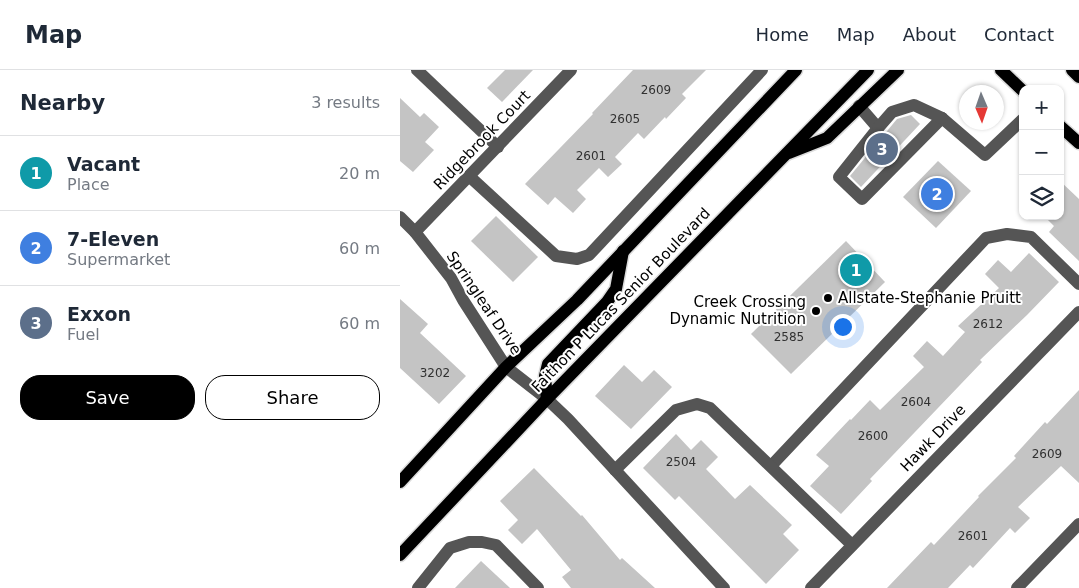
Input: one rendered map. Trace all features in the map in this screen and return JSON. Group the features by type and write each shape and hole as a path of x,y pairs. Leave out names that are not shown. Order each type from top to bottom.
{"main road":[{"path":"400,482 506,367 577,300 796,70"},
{"name":"Faithon P Lucas Senior Boulevard","path":"400,555 547,399 868,70"},
{"path":"785,155 827,138 898,70"},
{"path":"1001,70 1019,87"},
{"path":"1072,70 1079,77"},
{"path":"1064,130 1079,143"},
{"path":"547,399 545,376 548,364 616,289 623,251"}],"street":[{"path":"417,70 498,147"},
{"name":"Ridgebrook Court","path":"415,232 571,70"},
{"path":"469,176 556,256 577,259 589,254 762,70"},
{"path":"942,118 862,198 839,177 892,112 914,105 942,118 984,155 1019,123"},
{"path":"859,106 878,128"},
{"name":"Springleaf Drive","path":"400,217 415,232 451,278 506,367 547,399"},
{"path":"771,466 986,238 1007,234 1031,237 1079,284"},
{"name":"Hawk Drive","path":"810,588 1079,312"},
{"path":"547,399 568,419 724,588"},
{"path":"615,470 676,410 697,404 710,408 852,545"},
{"path":"1018,588 1079,524"},
{"path":"418,588 450,548 469,542 482,542 496,545 538,588"}],"building":[{"path":"505,70 533,70 502,102 487,88"},
{"path":"633,70 706,70 682,94 686,98 666,119 665,117 644,139 638,133 615,157 622,164 608,177 599,168 577,190 586,199 573,213 555,197 548,205 525,184"},
{"path":"400,98 420,117 424,113 439,127 425,142 434,150 413,172 400,161"},
{"path":"911,115 920,124 861,187 850,176 897,119"},
{"path":"938,161 971,191 936,228 903,197"},
{"path":"1064,185 1079,199 1079,261 1049,232 1054,226 1048,220 1064,220"},
{"path":"496,216 538,257 513,282 471,241"},
{"path":"846,241 885,282 791,374 751,334"},
{"path":"1029,253 1059,282 980,360 982,362 870,479 872,481 841,514 810,486 829,466 816,455 870,400 880,410 924,367 913,356 927,341 943,356 965,332 958,326 999,288 985,274 998,260 1011,272"},
{"path":"400,299 428,324 420,333 466,376 439,404 400,368"},
{"path":"624,365 642,382 654,370 672,387 631,429 595,396"},
{"path":"1079,390 1079,483 1061,466 1018,507 1030,518 1015,533 1010,528 973,568 970,565 948,588 887,588 931,542 934,545 978,496 1016,458 1014,456 1045,422 1047,424"},
{"path":"676,434 691,450 701,440 718,457 706,469 735,499 750,485 792,525 783,534 799,550 766,584 679,496 675,500 643,468"},
{"path":"534,468 582,515 620,560 622,558 655,588 571,588 562,577 571,570 537,529 522,544 508,530 518,520 500,501"},
{"path":"481,561 510,588 455,588"}],"place":[{"name":"Exxon","path":"882,149"},
{"name":"7-Eleven","path":"937,194"},
{"name":"Vacant","path":"856,270"},
{"name":"Allstate-Stephanie Pruitt","path":"828,298"},
{"name":"Creek Crossing Dynamic Nutrition","path":"816,311"}]}
